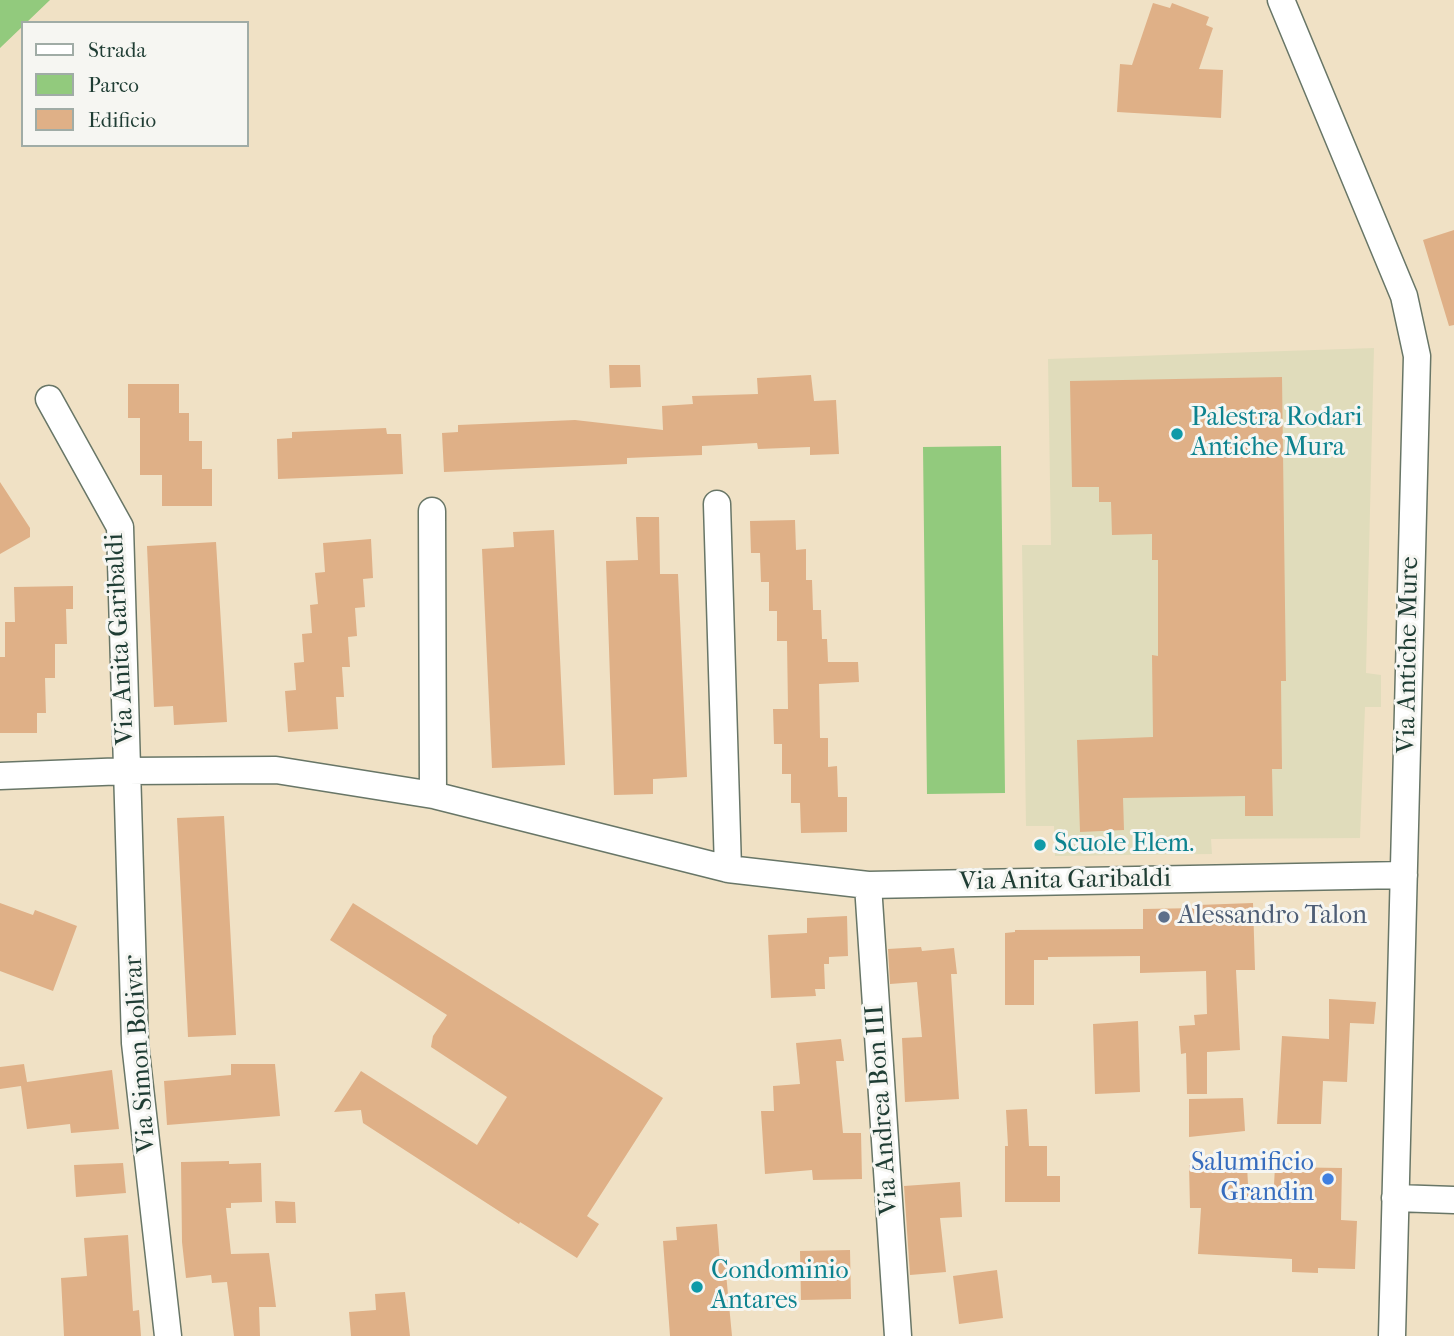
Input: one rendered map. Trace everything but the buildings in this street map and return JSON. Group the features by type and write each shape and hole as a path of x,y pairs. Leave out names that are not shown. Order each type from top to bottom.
{"street":[{"name":"Via Antiche Mure","path":"1281,0 1404,296 1417,356 1392,1336"},
{"name":"Via Anita Garibaldi","path":"49,399 120,527 127,771"},
{"path":"717,504 728,869"},
{"path":"432,512 433,795"},
{"name":"Via Anita Garibaldi","path":"0,776 127,771 276,770 433,795 728,869 868,885 1404,875"},
{"name":"Via Simon Bolivar","path":"127,771 136,1053 168,1336"},
{"name":"Via Andrea Bon III","path":"868,885 898,1336"},
{"path":"1395,1198 1454,1200"}],"shaded area":[{"path":"1374,348 1366,673 1381,675 1381,707 1365,707 1360,838 1211,839 1212,854 1055,856 1054,826 1026,826 1022,545 1051,545 1048,359"}],"green space":[{"path":"0,0 50,0 28,21 21,21 21,28 0,48"},
{"path":"1001,446 1005,793 927,794 923,447"}],"place":[{"name":"Palestra Rodari Antiche Mura","path":"1177,434"},
{"name":"Scuole Elem.","path":"1040,845"},
{"name":"Alessandro Talon","path":"1164,917"},
{"name":"Salumificio Grandin","path":"1328,1179"},
{"name":"Condominio Antares","path":"697,1287"}]}
